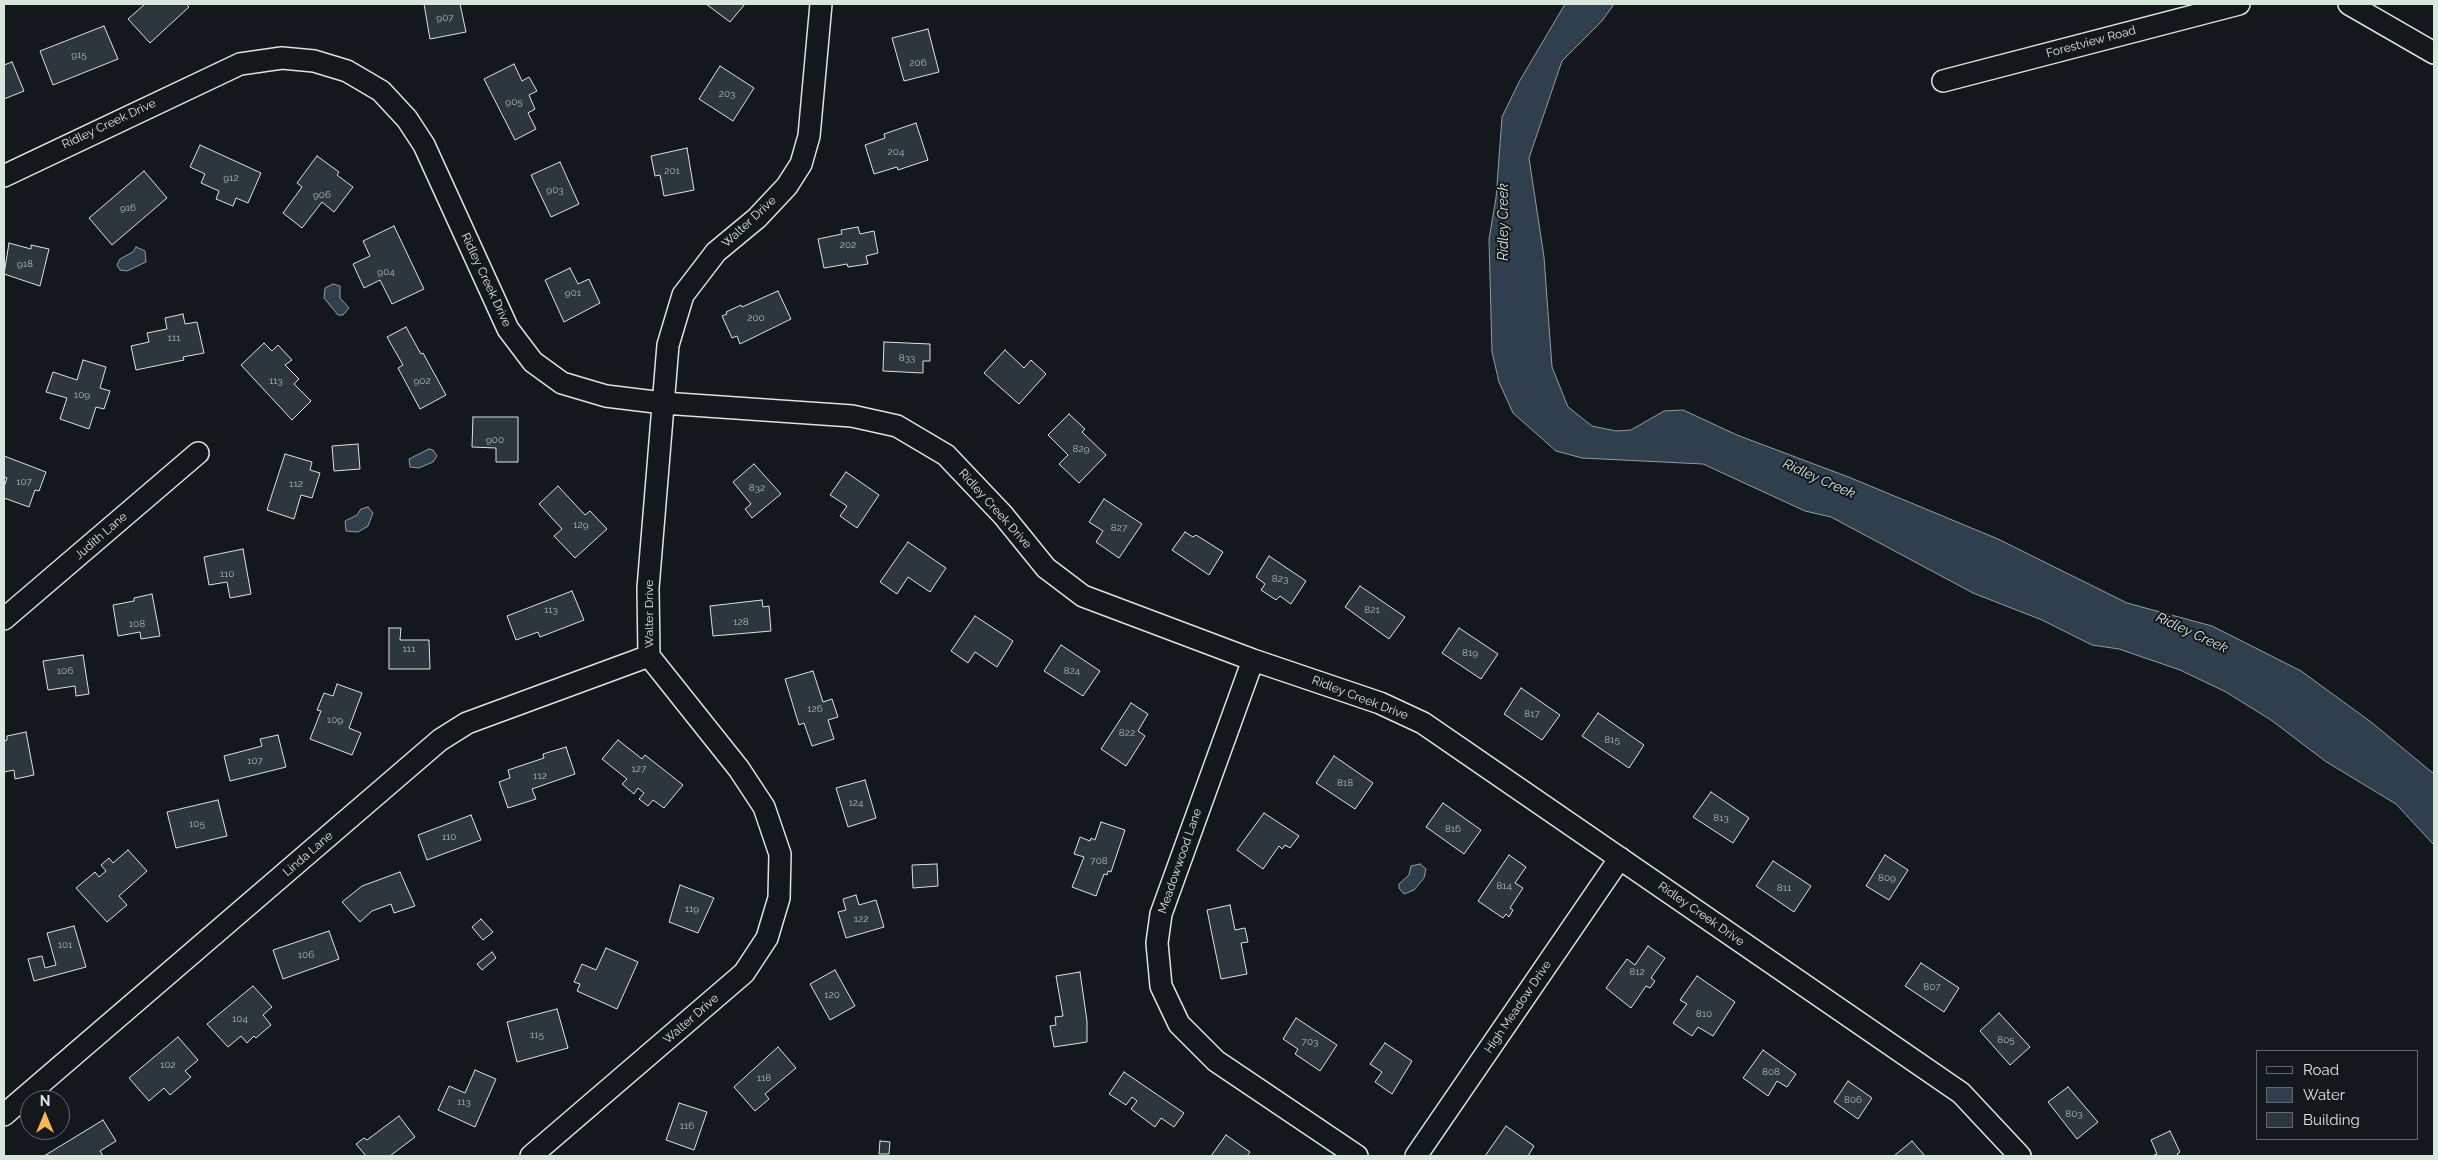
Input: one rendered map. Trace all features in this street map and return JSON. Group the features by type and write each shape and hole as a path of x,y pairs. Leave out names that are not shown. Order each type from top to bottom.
{"street":[{"name":"Walter Drive","path":"531,1156 744,973 767,938 779,898 780,854 764,807 739,769 649,656 648,588 668,345 683,295 716,252 757,218 787,186 801,164 809,136 821,4"},
{"name":"Forestview Road","path":"1943,81 2239,4"},
{"path":"2348,4 2434,53"},
{"name":"Ridley Creek Drive","path":"4,176 240,64 282,58 314,61 347,71 381,92 407,119 424,145 508,329 533,362 562,383 606,396 663,403 852,416 897,426 946,455 1003,515 1046,568 1083,596 1253,660 1380,704 1423,723 1961,1094 2020,1156"},
{"name":"Judith Lane","path":"4,619 198,453"},
{"name":"Linda Lane","path":"4,1115 440,740 467,723 649,656"},
{"name":"Meadowwood Lane","path":"1253,660 1161,914 1157,943 1161,986 1179,1024 1216,1061 1357,1156"},
{"name":"High Meadow Drive","path":"1416,1156 1620,858"}],"water":[{"name":"Ridley Creek","path":"1565,4 1614,4 1602,21 1562,61 1529,158 1544,257 1552,367 1568,407 1592,426 1616,431 1631,430 1664,411 1683,410 1737,435 1851,478 1998,539 2127,603 2212,626 2301,671 2371,722 2434,774 2434,845 2396,804 2325,761 2271,720 2226,692 2180,670 2119,649 2092,645 2042,620 1973,593 1831,517 1805,511 1703,464 1582,458 1556,451 1513,413 1499,382 1492,352 1489,239 1496,198 1502,117 1519,82"},
{"path":"136,247 145,251 146,262 127,271 120,270 117,265 120,259 133,252"},
{"path":"333,284 340,286 340,298 349,308 343,315 338,315 324,298 325,288"},
{"path":"429,449 433,450 437,456 433,462 419,468 410,467 409,459"},
{"path":"368,507 373,513 368,526 358,532 346,531 345,521 357,515 361,509"},
{"path":"1420,864 1426,869 1424,878 1414,890 1404,894 1399,888 1399,884 1409,875 1411,866"}],"building":[{"path":"145,4 186,4 189,7 150,43 128,19"},
{"path":"424,4 460,4 466,32 430,39"},
{"path":"706,4 745,4 730,22"},
{"path":"104,26 118,59 53,85 40,51"},
{"path":"928,29 939,72 904,81 892,38"},
{"path":"12,62 24,91 4,99 4,65"},
{"path":"514,64 522,81 529,77 537,91 529,95 535,109 528,113 536,129 515,140 484,79"},
{"path":"720,66 754,88 733,121 699,99"},
{"path":"916,123 928,160 898,170 897,167 874,174 865,145 885,138 884,134"},
{"path":"200,145 261,173 248,203 236,198 233,206 216,199 219,191 201,183 205,174 190,167"},
{"path":"687,148 694,190 664,196 660,175 655,176 651,156"},
{"path":"317,156 339,172 337,175 353,187 334,212 322,202 302,228 283,213 302,187 297,183"},
{"path":"560,162 579,204 551,217 531,175"},
{"path":"144,171 167,198 112,245 89,218"},
{"path":"394,226 424,289 392,304 380,280 364,288 353,264 370,256 363,241"},
{"path":"858,227 860,234 874,231 878,253 866,256 868,264 848,267 847,264 824,268 818,239 842,234 841,230"},
{"path":"9,243 31,249 31,245 49,249 40,286 4,274"},
{"path":"570,268 578,284 589,279 600,303 564,322 545,280"},
{"path":"778,291 791,319 740,344 737,336 732,338 722,316 741,305 742,307"},
{"path":"183,314 185,324 197,322 204,353 183,357 184,360 136,370 131,346 149,342 147,333 167,329 165,318"},
{"path":"406,327 446,395 420,409 398,368 403,365 387,337"},
{"path":"884,342 930,344 930,361 923,361 923,373 883,371"},
{"path":"264,343 272,351 278,345 292,360 285,365 299,379 294,384 311,401 292,420 241,365"},
{"path":"1005,350 1024,368 1031,360 1046,374 1019,404 984,373"},
{"path":"83,360 106,367 100,388 110,391 104,409 96,407 89,429 60,419 67,398 46,392 53,372 77,380"},
{"path":"1069,414 1085,429 1082,432 1106,455 1079,483 1059,464 1068,455 1048,435"},
{"path":"473,417 518,417 518,462 496,462 496,448 472,447"},
{"path":"358,444 360,469 334,471 332,446"},
{"path":"285,454 312,462 310,470 320,473 312,498 301,495 294,519 267,510"},
{"path":"4,456 46,472 39,491 35,490 29,507 4,498 4,487 7,478 4,477"},
{"path":"754,464 781,494 752,518 745,509 751,504 733,482"},
{"path":"846,472 879,495 857,528 840,516 847,506 830,495"},
{"path":"558,486 585,515 590,511 607,529 575,558 554,536 562,529 539,504"},
{"path":"1104,499 1142,524 1119,558 1096,542 1103,531 1089,522"},
{"path":"1185,532 1193,537 1196,535 1223,552 1209,575 1172,550"},
{"path":"908,542 946,568 930,592 908,577 897,594 880,582"},
{"path":"243,549 251,594 230,598 227,582 209,585 204,557"},
{"path":"1269,556 1306,581 1291,604 1280,596 1276,600 1261,590 1265,584 1256,577"},
{"path":"1360,586 1405,617 1389,639 1345,607"},
{"path":"572,591 584,620 540,637 538,632 516,640 507,616"},
{"path":"152,594 160,636 141,639 140,632 118,636 113,605 134,601 134,598"},
{"path":"762,600 763,607 769,606 771,631 713,636 710,606"},
{"path":"975,616 1013,641 997,667 975,652 968,663 951,651"},
{"path":"389,628 401,628 400,640 429,640 430,669 389,669"},
{"path":"1459,628 1498,654 1481,679 1442,653"},
{"path":"1061,645 1100,671 1083,696 1044,671"},
{"path":"83,655 89,694 76,696 75,686 48,690 43,661"},
{"path":"813,671 823,702 832,699 838,717 828,720 834,739 812,746 804,723 799,725 785,679"},
{"path":"337,684 362,693 349,728 361,733 352,755 310,739 321,711 317,710 324,693 333,696"},
{"path":"1521,688 1560,715 1542,740 1504,714"},
{"path":"1131,703 1148,714 1138,731 1145,736 1126,766 1101,749"},
{"path":"1598,713 1644,745 1629,768 1582,736"},
{"path":"26,732 34,775 15,779 14,770 4,772 4,741 7,740 7,736"},
{"path":"278,735 286,767 230,781 224,756 262,746 260,739"},
{"path":"618,740 642,759 645,755 683,785 664,808 653,800 648,806 639,799 644,793 638,788 634,794 622,784 627,779 602,759"},
{"path":"566,747 575,774 532,789 536,799 508,808 499,782 510,778 508,770 544,758 543,754"},
{"path":"1334,756 1373,783 1355,809 1316,783"},
{"path":"865,780 876,818 848,827 836,788"},
{"path":"1711,792 1749,818 1733,843 1693,817"},
{"path":"218,800 227,836 176,848 167,812"},
{"path":"1443,803 1481,830 1464,854 1426,827"},
{"path":"1264,813 1299,836 1290,848 1285,845 1282,849 1279,846 1263,869 1237,850"},
{"path":"471,815 481,840 427,860 418,835"},
{"path":"1101,822 1125,830 1111,872 1108,871 1107,875 1104,874 1096,896 1072,887 1084,857 1074,854 1080,837 1090,841 1091,838 1095,840"},
{"path":"128,850 147,871 119,896 127,905 107,922 76,888 95,872 99,877 106,871 101,865 109,858 113,863"},
{"path":"1509,855 1526,867 1515,883 1523,888 1510,908 1513,910 1509,917 1506,914 1503,918 1478,901"},
{"path":"1885,855 1908,870 1889,900 1866,886"},
{"path":"1773,861 1811,886 1794,912 1756,886"},
{"path":"937,864 938,886 913,888 912,865"},
{"path":"400,872 415,906 394,913 391,904 372,911 360,922 342,902 362,886"},
{"path":"680,885 714,898 698,933 669,922"},
{"path":"856,895 859,905 876,900 884,927 846,938 838,912 846,910 843,899"},
{"path":"1230,905 1235,930 1245,928 1248,942 1241,943 1247,974 1221,979 1207,910"},
{"path":"481,919 493,932 483,940 472,927"},
{"path":"74,926 86,967 34,981 28,959 42,956 45,968 56,965 47,933"},
{"path":"329,931 339,959 283,979 273,950"},
{"path":"1648,946 1665,958 1651,978 1655,981 1650,988 1646,986 1631,1008 1606,988 1627,959 1635,965"},
{"path":"606,948 638,962 617,1009 577,991 580,984 574,982 582,964 596,970"},
{"path":"492,952 496,958 482,970 477,964"},
{"path":"1921,963 1959,988 1944,1012 1905,986"},
{"path":"835,970 855,1006 830,1020 810,984"},
{"path":"1080,972 1087,1021 1087,1042 1054,1047 1050,1026 1056,1025 1055,1017 1063,1016 1056,976"},
{"path":"1697,976 1735,1002 1713,1036 1698,1027 1692,1036 1673,1023 1687,1004 1680,1000"},
{"path":"253,986 272,1007 263,1015 271,1025 247,1043 241,1036 228,1047 207,1024"},
{"path":"557,1009 568,1048 517,1062 507,1022"},
{"path":"1999,1013 2030,1047 2010,1065 1980,1031"},
{"path":"1296,1018 1337,1045 1320,1071 1295,1054 1298,1049 1283,1039"},
{"path":"178,1037 198,1060 185,1071 191,1077 170,1095 164,1088 149,1101 129,1078"},
{"path":"1385,1043 1412,1061 1392,1094 1375,1082 1382,1072 1370,1064"},
{"path":"778,1047 796,1068 765,1094 769,1099 755,1111 734,1087"},
{"path":"1763,1050 1796,1074 1787,1087 1777,1081 1768,1096 1743,1078"},
{"path":"475,1070 496,1079 475,1127 438,1110 449,1086 465,1093"},
{"path":"1124,1072 1184,1113 1174,1127 1161,1118 1155,1127 1131,1109 1137,1101 1132,1097 1126,1105 1109,1094"},
{"path":"1848,1081 1872,1098 1858,1119 1834,1102"},
{"path":"2068,1087 2098,1122 2077,1139 2048,1102"},
{"path":"679,1103 707,1112 694,1150 666,1140"},
{"path":"399,1116 415,1137 390,1156 366,1156 356,1144 364,1138 367,1140"},
{"path":"103,1120 116,1141 100,1151 103,1156 44,1156"},
{"path":"1506,1126 1534,1146 1528,1156 1485,1156"},
{"path":"2170,1131 2180,1152 2177,1154 2179,1156 2152,1156 2157,1154 2151,1140"},
{"path":"1226,1135 1250,1152 1247,1156 1211,1156"},
{"path":"880,1141 890,1142 889,1154 879,1154"},
{"path":"1912,1141 1925,1156 1894,1156"}]}
